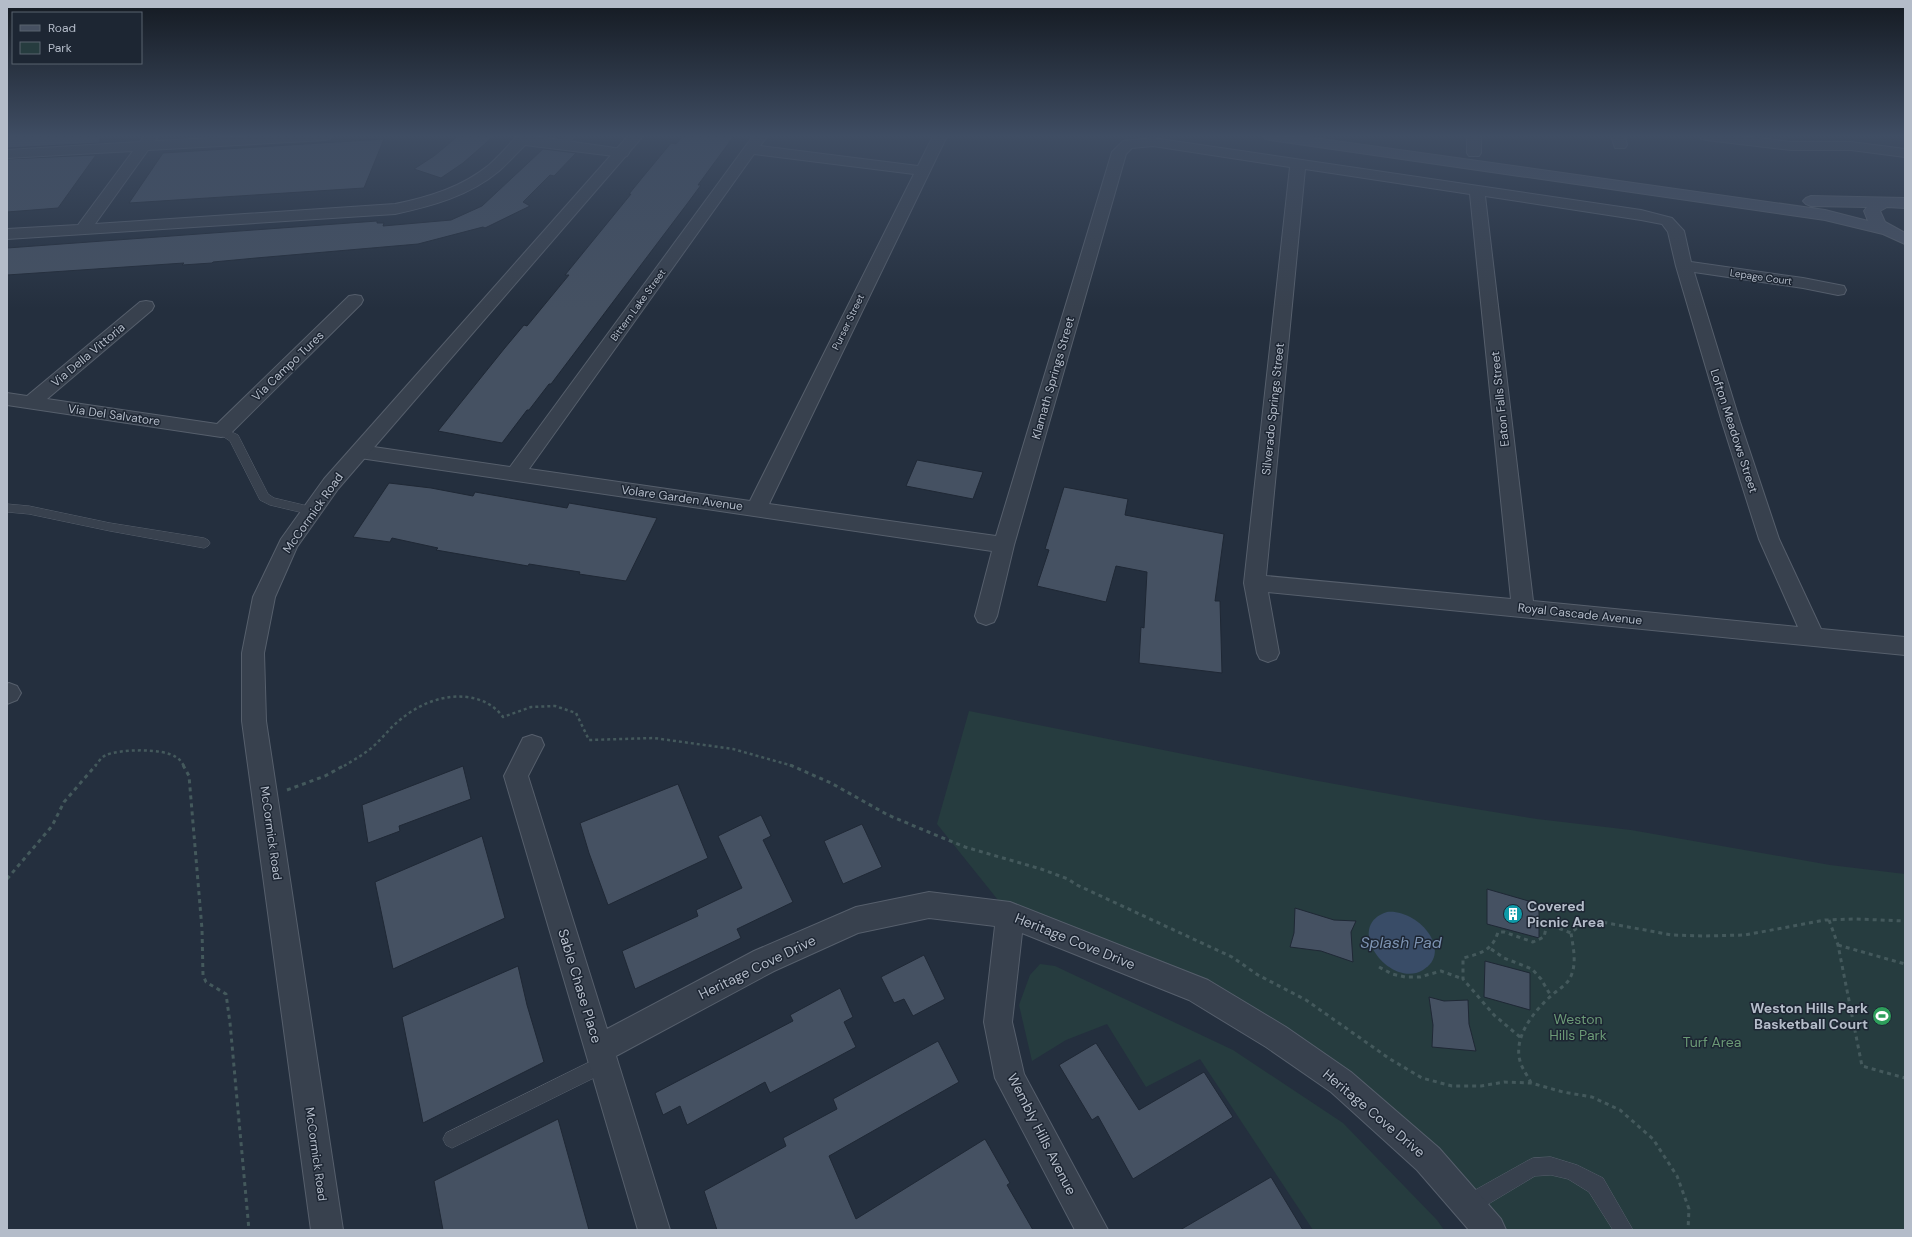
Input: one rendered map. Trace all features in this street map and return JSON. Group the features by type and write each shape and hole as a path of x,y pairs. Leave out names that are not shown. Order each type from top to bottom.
{"main road":[{"path":"1676,194 1825,215 1898,237"},
{"path":"1760,194 1818,202 1905,202"},
{"path":"1883,203 1873,209 1872,214 1875,221 1898,237"}],"street":[{"path":"83,229 109,194"},
{"path":"7,234 394,209 431,202 453,194"},
{"name":"McCormick Road","path":"327,1230 254,721 253,653 264,597 288,544 331,484 582,194"},
{"name":"Bittern Lake Street","path":"516,474 718,194"},
{"name":"Purser Street","path":"756,509 912,194"},
{"name":"Klamath Springs Street","path":"986,616 1004,545 1107,194"},
{"name":"Silverado Springs Street","path":"1268,653 1255,583 1295,194"},
{"name":"Eaton Falls Street","path":"1477,194 1523,608"},
{"name":"Lofton Meadows Street","path":"1501,194 1641,215 1667,221 1676,231 1684,266 1731,422 1769,539 1814,638"},
{"name":"Lepage Court","path":"1684,266 1803,283 1838,290"},
{"name":"Via Campo Tures","path":"221,431 355,300"},
{"name":"Via Della Vittoria","path":"30,403 146,306"},
{"name":"Via Del Salvatore","path":"7,400 221,431"},
{"name":"Volare Garden Avenue","path":"360,452 1004,545"},
{"name":"Royal Cascade Avenue","path":"1255,583 1905,646"},
{"name":"Sable Chase Place","path":"532,745 516,776 654,1230"},
{"name":"Heritage Cove Drive","path":"601,1057 764,961 856,920 929,905 1010,915 1198,990 1276,1037 1342,1082 1428,1159 1490,1230"},
{"name":"Wembly Hills Avenue","path":"1010,915 998,1022 1010,1078 1092,1230"}],"lane":[{"path":"221,431 234,438 264,497 270,501 312,511"},
{"path":"7,508 29,510 110,527 204,543"},
{"path":"452,1139 601,1057"},
{"path":"1468,1205 1491,1190 1533,1167 1551,1166 1571,1171 1596,1185 1624,1230"}],"path":[{"path":"7,879 52,826 64,802 104,756 111,752 160,752 174,756 183,763 189,776 202,929 203,975 206,982 226,994 230,1021 243,1183 249,1230"},
{"path":"1571,933 1578,927 1596,921 1643,932 1706,936 1744,935 1829,920 1856,919 1905,921"},
{"path":"1829,920 1838,945 1862,1066 1905,1078"},
{"path":"1462,979 1463,958 1478,955 1491,949 1497,941 1498,932 1504,932 1533,942 1544,937 1547,924 1571,933"},
{"path":"1531,1083 1520,1060 1520,1037 1538,1010 1551,996 1563,989 1572,974 1574,954 1571,933"},
{"path":"1838,945 1905,964"},
{"path":"1491,949 1504,958 1532,969 1541,979 1551,996"},
{"path":"1379,967 1392,974 1405,976 1420,977 1441,971 1462,979 1494,1015 1520,1037"}],"green space":[{"name":"Weston Hills Park","path":"969,711 1313,780 1439,803 1537,819 1631,830 1830,865 1905,874 1905,1230 1486,1230 1401,1135 1198,990 1010,915 937,824"},
{"path":"1040,964 1055,966 1233,1050 1343,1123 1437,1220 1444,1230 1313,1230 1200,1059 1146,1087 1107,1024 1066,1040 1032,1061 1019,1005 1030,975"}],"water":[{"name":"Splash Pad","path":"1387,912 1399,913 1410,917 1420,924 1428,933 1433,943 1435,952 1432,962 1423,970 1410,974 1397,971 1385,964 1376,954 1370,942 1369,930 1374,919"}],"building":[{"path":"7,194 68,194 58,208 7,212"},
{"path":"135,194 274,194 129,203"},
{"path":"495,194 531,194 523,202 530,206 485,228 483,227 418,244 212,263 182,265 184,263 7,275 7,248 377,221 377,223 384,223 383,226 451,220 482,206"},
{"path":"629,194 695,194 551,384 549,384 529,410 527,410 502,443 438,431 524,325 527,326 569,275 565,275 631,194"},
{"path":"917,460 983,472 973,499 906,486"},
{"path":"389,483 431,488 473,496 475,492 567,508 569,503 657,518 626,581 579,574 580,572 529,564 528,566 436,550 438,548 392,538 390,542 353,537"},
{"path":"1064,487 1128,499 1125,515 1224,534 1215,601 1220,601 1222,673 1139,663 1141,627 1144,628 1147,572 1116,566 1106,602 1037,586 1049,550 1045,549"},
{"path":"463,766 471,799 399,826 400,831 368,843 362,805"},
{"path":"678,784 708,858 608,905 580,823"},
{"path":"761,815 771,836 763,840 793,902 737,929 741,938 635,989 622,951 698,916 696,910 742,888 718,836"},
{"path":"862,824 882,867 843,884 824,841"},
{"path":"482,836 505,918 393,969 375,882"},
{"name":"Covered Picnic Area","path":"1487,889 1539,904 1539,938 1487,924"},
{"path":"1295,908 1334,920 1356,921 1351,932 1353,962 1321,951 1290,947 1294,933"},
{"path":"924,955 945,999 913,1016 904,999 894,1003 881,977"},
{"path":"1485,961 1530,973 1530,1010 1484,997"},
{"path":"518,966 527,1005 544,1062 423,1123 402,1017"},
{"path":"840,988 853,1017 844,1022 856,1047 770,1093 765,1082 687,1125 680,1106 663,1115 655,1093 793,1021 790,1015"},
{"path":"1429,997 1444,1001 1468,1000 1469,1024 1476,1051 1432,1047 1433,1025"},
{"path":"938,1041 959,1082 829,1156 856,1219 985,1139 1010,1183 1007,1185 1033,1230 717,1230 704,1191 786,1146 783,1138 837,1109 833,1099"},
{"path":"1096,1043 1139,1110 1204,1072 1233,1117 1133,1179 1098,1116 1092,1120 1059,1065"},
{"path":"558,1119 589,1230 443,1230 434,1181"},
{"path":"1271,1177 1303,1230 1180,1230"}],"place":[{"name":"Covered Picnic Area","path":"1513,914"},
{"name":"Weston Hills Park Basketball Court","path":"1882,1016"}],"park label":[{"name":"Turf Area","path":"1712,1042"}]}
